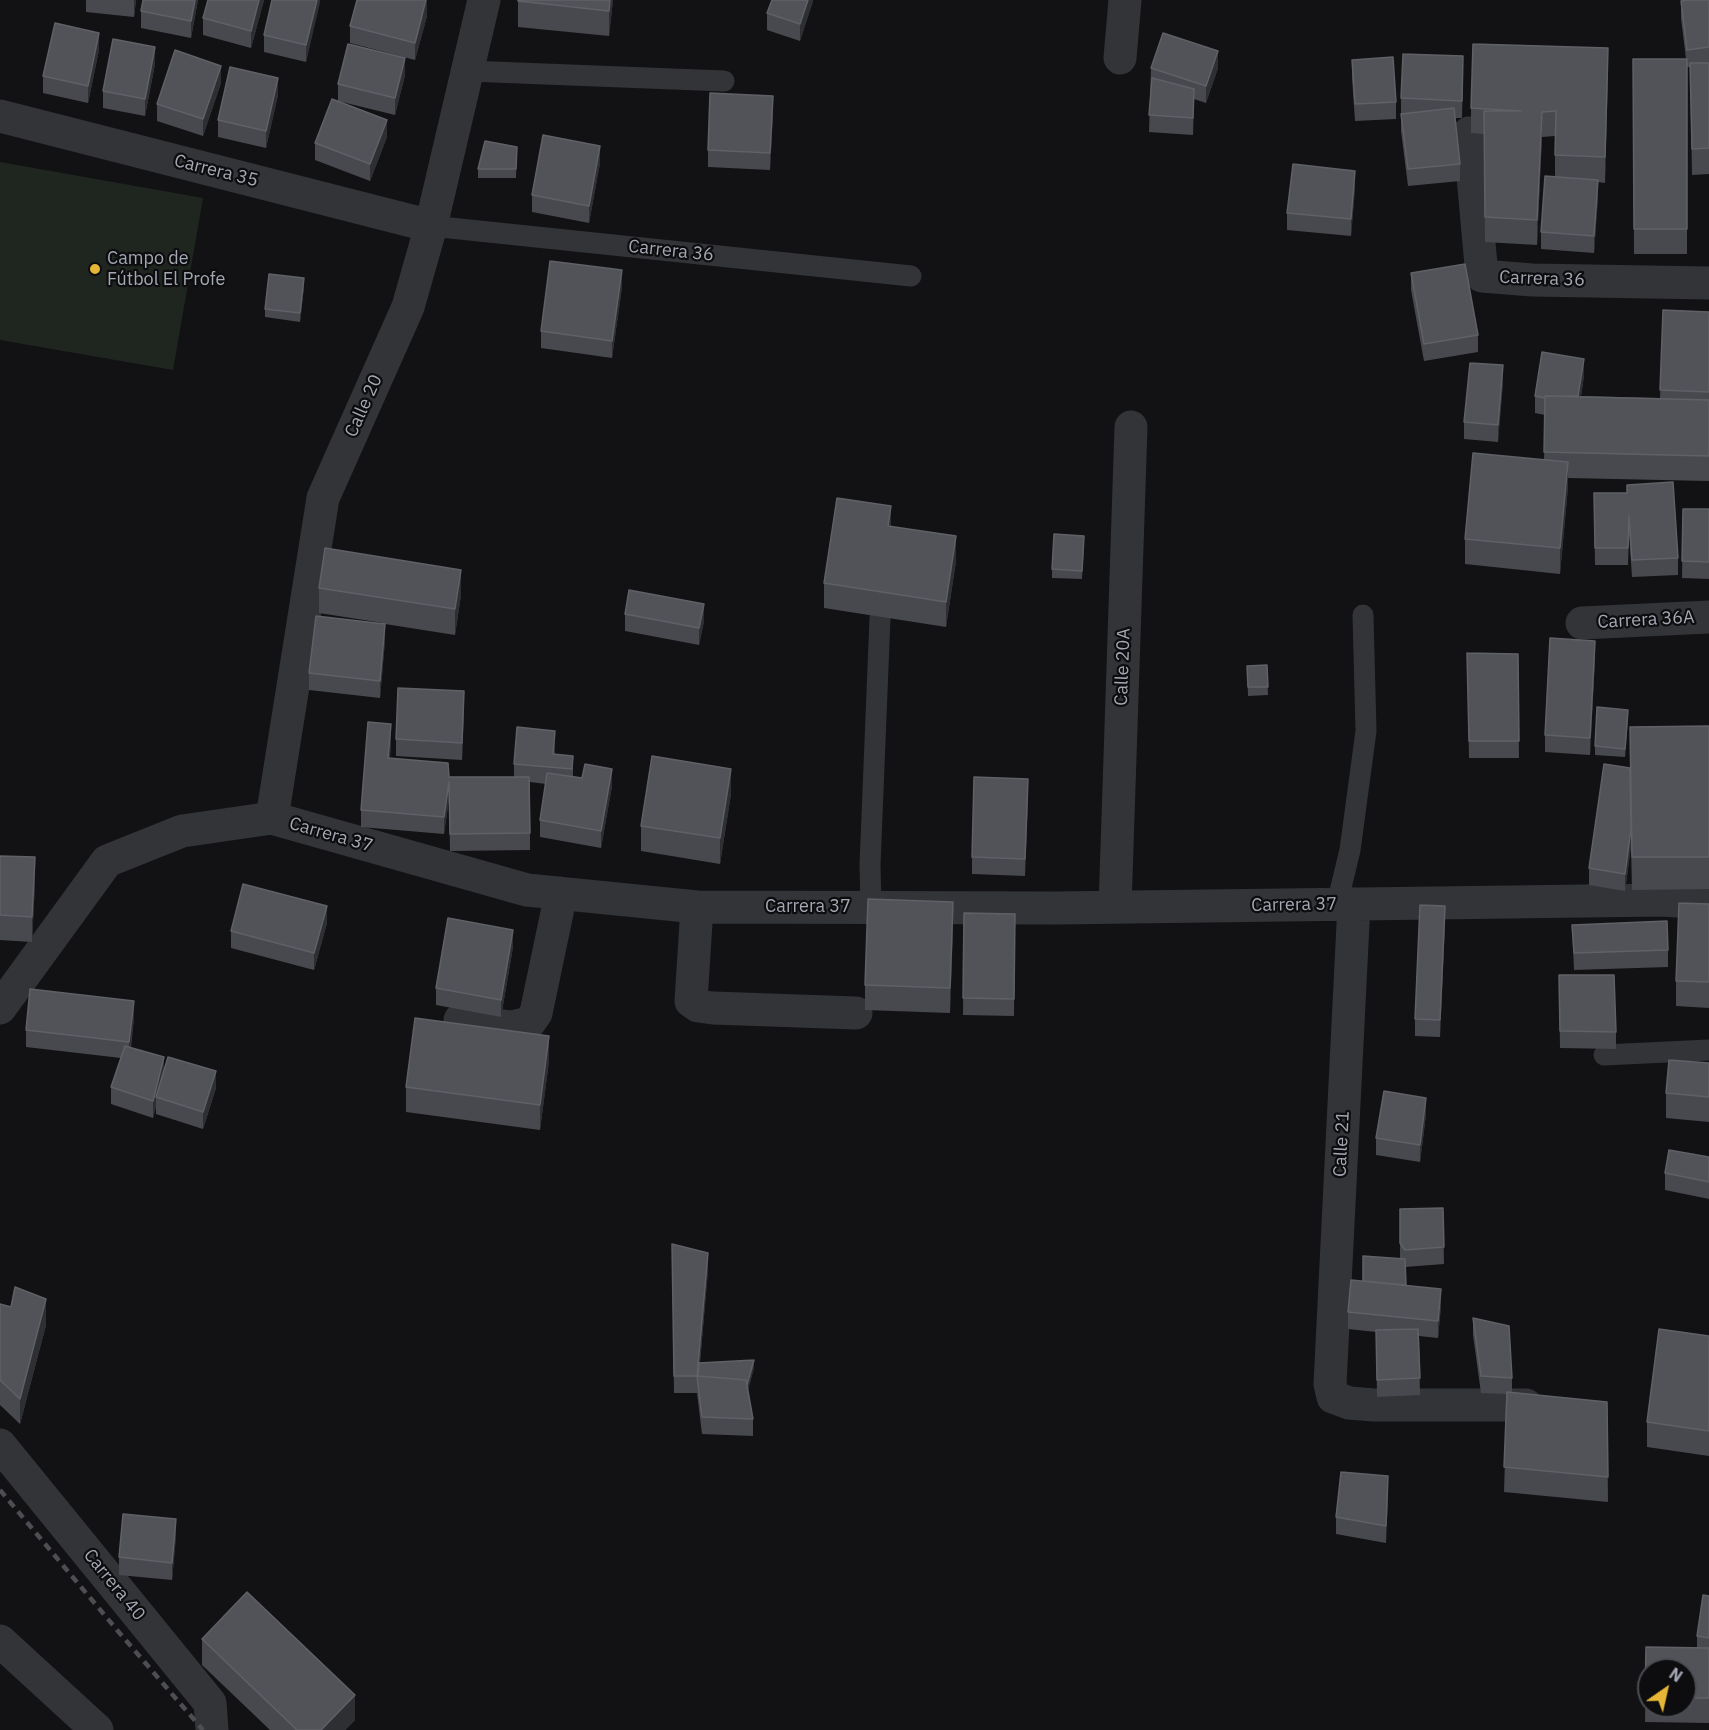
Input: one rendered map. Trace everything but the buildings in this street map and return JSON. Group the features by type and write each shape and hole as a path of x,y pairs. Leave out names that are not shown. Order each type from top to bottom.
{"street":[{"name":"Calle 20","path":"272,818 322,498 408,307 431,226 484,0"},
{"path":"1120,58 1125,0"},
{"name":"Carrera 35","path":"0,116 431,226"},
{"name":"Carrera 36","path":"1469,133 1482,276 1532,280 1709,283"},
{"name":"Calle 20A","path":"1115,907 1131,427"},
{"name":"Carrera 36A","path":"1582,623 1709,617"},
{"name":"Carrera 37","path":"0,1008 107,861 182,831 272,818 527,890 697,907 1115,907 1662,900 1709,903"},
{"path":"460,1020 511,1027 529,1023 536,1013 560,893"},
{"name":"Calle 21","path":"1345,904 1330,1384 1333,1397 1349,1403 1526,1405"},
{"path":"697,907 691,1001 698,1006 856,1013"},
{"name":"Carrera 40","path":"0,1445 210,1703 212,1730"},
{"path":"0,1641 97,1730"}],"lane":[{"path":"468,71 724,81"},
{"name":"Carrera 36","path":"431,226 911,276"},
{"path":"1345,904 1366,731 1363,615"},
{"path":"871,907 870,865 880,618"},
{"path":"1604,1055 1709,1050"}],"shaded area":[{"name":"Campo de Fútbol El Profe","path":"0,162 203,198 173,370 0,340"}],"railway":[{"path":"0,1490 203,1730"}],"place":[{"name":"Campo de Fútbol El Profe","path":"95,269"}]}
